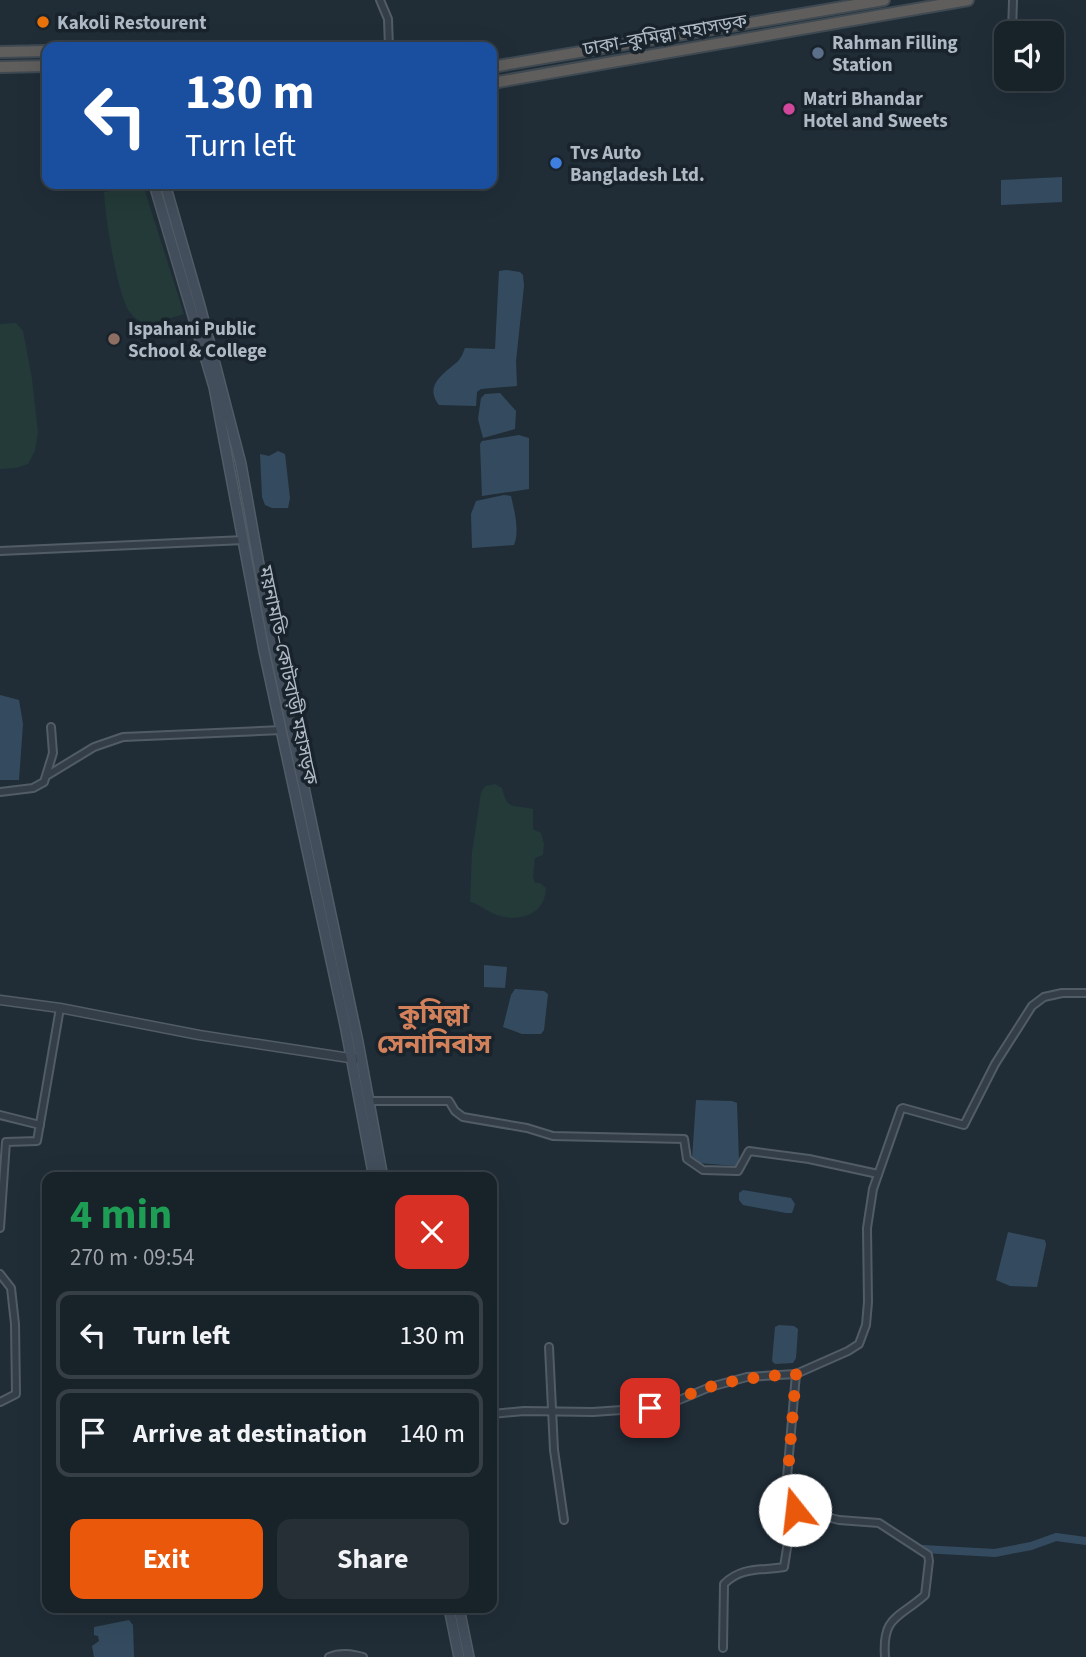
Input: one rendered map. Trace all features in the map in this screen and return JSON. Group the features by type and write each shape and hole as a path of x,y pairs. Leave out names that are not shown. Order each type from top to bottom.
{"highway":[{"name":"ঢাকা–কুমিল্লা মহাসড়ক","path":"497,66 884,0"},
{"name":"ঢাকা–কুমিল্লা মহাসড়ক","path":"497,82 968,0"},
{"path":"0,43 6,52 42,51"},
{"path":"0,67 42,66"}],"main road":[{"name":"ময়নামতি–কোটবাড়ী মহাসড়ক","path":"156,189 241,464 286,729"},
{"name":"ময়নামতি–কোটবাড়ী মহাসড়ক","path":"166,189 218,386 244,540 357,1059 369,1101 382,1172"},
{"name":"ময়নামতি–কোটবাড়ী মহাসড়ক","path":"357,1059 373,1172"},
{"path":"450,1613 459,1657"},
{"path":"460,1613 469,1657"}],"street":[{"path":"380,0 388,19 389,42"},
{"path":"1012,21 1013,0"},
{"path":"0,551 244,540"},
{"path":"0,792 33,788 44,782 53,752 51,727"},
{"path":"48,775 94,747 123,737 286,729"},
{"path":"497,1414 650,1408 747,1377 796,1374 848,1352 859,1344 866,1325 867,1228 878,1174 902,1108 964,1125 995,1064 1032,1006 1044,997 1062,993 1086,993"},
{"path":"0,1000 60,1007 199,1035 357,1059"},
{"path":"0,1228 6,1142 37,1141 60,1007"},
{"path":"369,1101 449,1101 463,1117 527,1128 553,1136 684,1139 687,1159 703,1170 738,1171 749,1151 809,1159 878,1174"},
{"path":"0,1115 40,1125"},
{"path":"0,1274 11,1288 15,1324 16,1394 0,1402"},
{"path":"549,1347 554,1450 564,1520"},
{"path":"723,1648 724,1584 738,1573 755,1568 784,1567 789,1535 786,1489 796,1374"},
{"path":"787,1507 839,1520 879,1523 928,1555 925,1595 894,1618 888,1626 884,1637 885,1657"},
{"path":"329,1657 352,1654 363,1657"}],"green space":[{"path":"144,189 184,314 144,323 130,313 120,288 112,254 104,192"},
{"path":"16,323 23,331 38,432 35,451 28,464 0,469 0,324"},
{"path":"495,784 502,788 506,800 512,805 533,809 533,829 541,833 544,844 543,855 535,858 533,877 535,883 546,888 544,898 534,912 518,918 499,916 470,902 472,852 481,793 485,786"}],"water":[{"path":"1062,177 1062,202 1001,205 1001,180"},
{"path":"499,271 520,272 524,286 516,361 517,386 481,389 477,392 476,406 439,405 433,392 434,386 459,360 465,348 495,349"},
{"path":"500,393 516,411 515,429 483,438 478,419 481,398 485,394"},
{"path":"519,435 529,438 529,489 482,496 480,444 482,441"},
{"path":"278,451 285,454 290,498 288,508 272,508 265,505 262,497 260,454 269,456"},
{"path":"511,496 515,514 514,545 472,548 471,514 476,501"},
{"path":"0,695 19,700 23,724 19,780 0,780"},
{"path":"484,965 507,967 505,988 484,987"},
{"path":"515,989 544,991 548,994 544,1030 541,1034 522,1034 503,1027"},
{"path":"696,1100 737,1103 739,1161 736,1166 698,1163 692,1159"},
{"path":"743,1190 791,1198 795,1204 792,1213 743,1205 739,1200 739,1193"},
{"path":"1008,1232 1045,1240 1037,1287 1010,1286 996,1280"},
{"path":"794,1326 798,1329 796,1358 793,1363 775,1364 772,1361 775,1327"},
{"path":"129,1620 133,1625 134,1657 94,1657 92,1646 99,1641 98,1636 94,1635 94,1627"}],"waterway":[{"path":"923,1549 995,1553 1031,1546 1056,1537 1086,1541"}],"place":[{"name":"Kakoli Restourent","path":"43,22"},
{"name":"Rahman Filling Station","path":"818,53"},
{"name":"Matri Bhandar Hotel and Sweets","path":"789,109"},
{"name":"Tvs Auto Bangladesh Ltd.","path":"556,163"},
{"name":"Ispahani Public School & College","path":"114,339"}],"district":[{"name":"কুমিল্লা সেনানিবাস","path":"434,1029"}],"route":[{"path":"650,1408 747,1377 796,1374 786,1497 787,1507 795,1510"}]}
